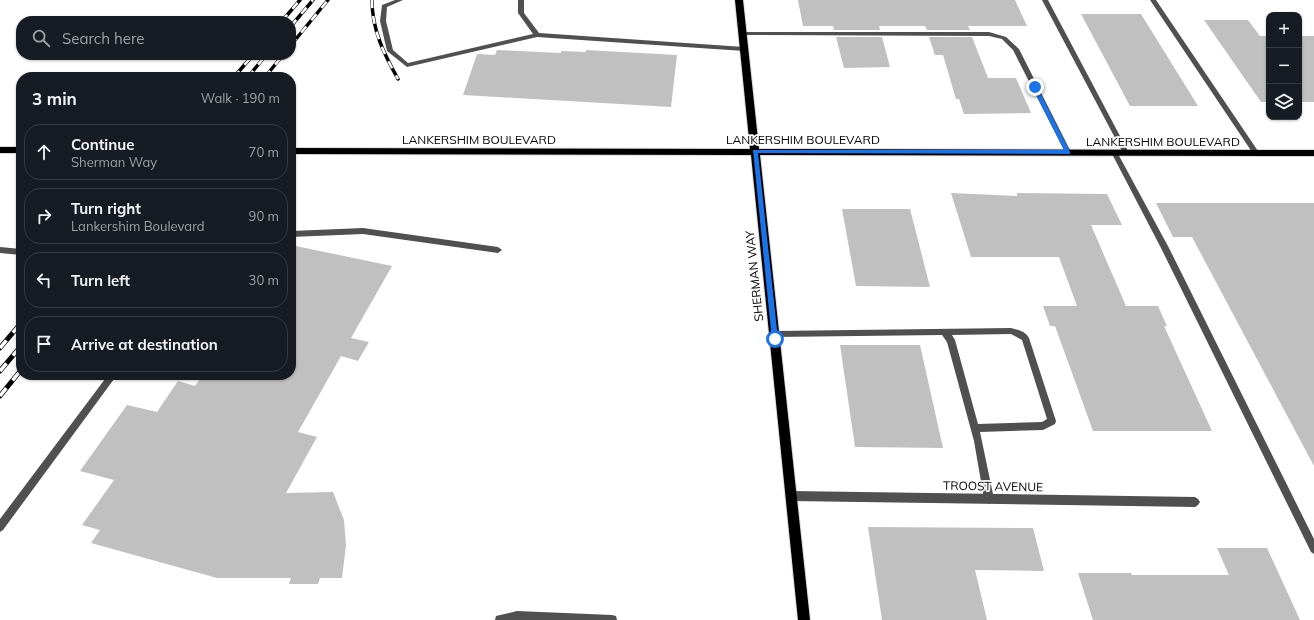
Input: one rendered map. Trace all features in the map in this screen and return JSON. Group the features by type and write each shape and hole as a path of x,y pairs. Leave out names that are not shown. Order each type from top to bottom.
{"main road":[{"name":"SHERMAN WAY","path":"739,0 804,620"},
{"path":"0,150 16,150"},
{"name":"LANKERSHIM BOULEVARD","path":"296,151 1314,153"}],"street":[{"path":"400,0 384,6 383,21 390,51 407,65 537,35 744,49"},
{"path":"521,0 522,13 537,35"},
{"path":"1045,0 1126,153"},
{"path":"1154,0 1256,153"},
{"path":"743,34 989,34 1004,38 1016,49 1068,152"},
{"path":"1114,152 1165,248 1314,549"},
{"path":"296,234 363,231 498,250"},
{"path":"0,250 16,252"},
{"path":"774,334 1011,331 1018,333 1025,338 1052,421 1043,426 975,428"},
{"path":"944,332 951,340 975,428 989,499"},
{"path":"0,527 109,380"},
{"name":"TROOST AVENUE","path":"791,496 1195,502"},
{"path":"500,620 517,616 612,620"}],"building":[{"path":"798,0 1015,0 1027,26 968,26 970,30 927,30 925,26 879,26 880,30 834,30 833,26 803,26"},
{"path":"1081,14 1141,14 1198,106 1130,106"},
{"path":"1204,20 1248,20 1260,36 1266,36 1266,102 1261,102"},
{"path":"1302,36 1314,36 1314,102 1302,102"},
{"path":"836,37 882,37 890,67 844,68"},
{"path":"929,37 972,37 988,78 1016,78 1031,113 964,114 959,99 956,99 943,55 935,55"},
{"path":"497,50 561,53 561,51 586,52 586,50 677,55 671,107 463,95 477,54 495,55"},
{"path":"951,193 1017,196 1017,193 1107,194 1122,225 1091,225 1126,306 1158,306 1167,326 1164,326 1212,431 1093,431 1055,326 1050,326 1043,306 1077,306 1059,257 971,257"},
{"path":"1156,203 1314,203 1314,466 1192,237 1173,237"},
{"path":"842,209 910,209 930,287 856,286"},
{"path":"296,246 392,266 351,338 369,342 358,361 341,356 298,432 317,437 286,493 333,492 344,520 346,545 342,578 320,578 318,584 289,584 291,578 217,578 91,543 100,530 82,525 114,480 80,471 127,405 157,412 178,381 195,386 199,380 296,380"},
{"path":"840,345 920,345 943,448 855,447"},
{"path":"868,527 1033,528 1044,571 975,570 987,620 882,620"},
{"path":"1217,548 1267,548 1300,620 1093,620 1078,573 1131,573 1132,575 1229,575"}],"railway":[{"path":"286,16 300,0"},
{"path":"296,20 313,0"},
{"path":"296,39 328,0"},
{"path":"372,0 374,21 377,32 388,60 398,79"},
{"path":"238,72 249,60"},
{"path":"252,72 262,60"},
{"path":"269,72 279,60"},
{"path":"0,348 16,329"},
{"path":"0,371 16,352"},
{"path":"0,396 16,376"}],"route":[{"path":"775,339 755,151 1068,152 1035,87"}]}
